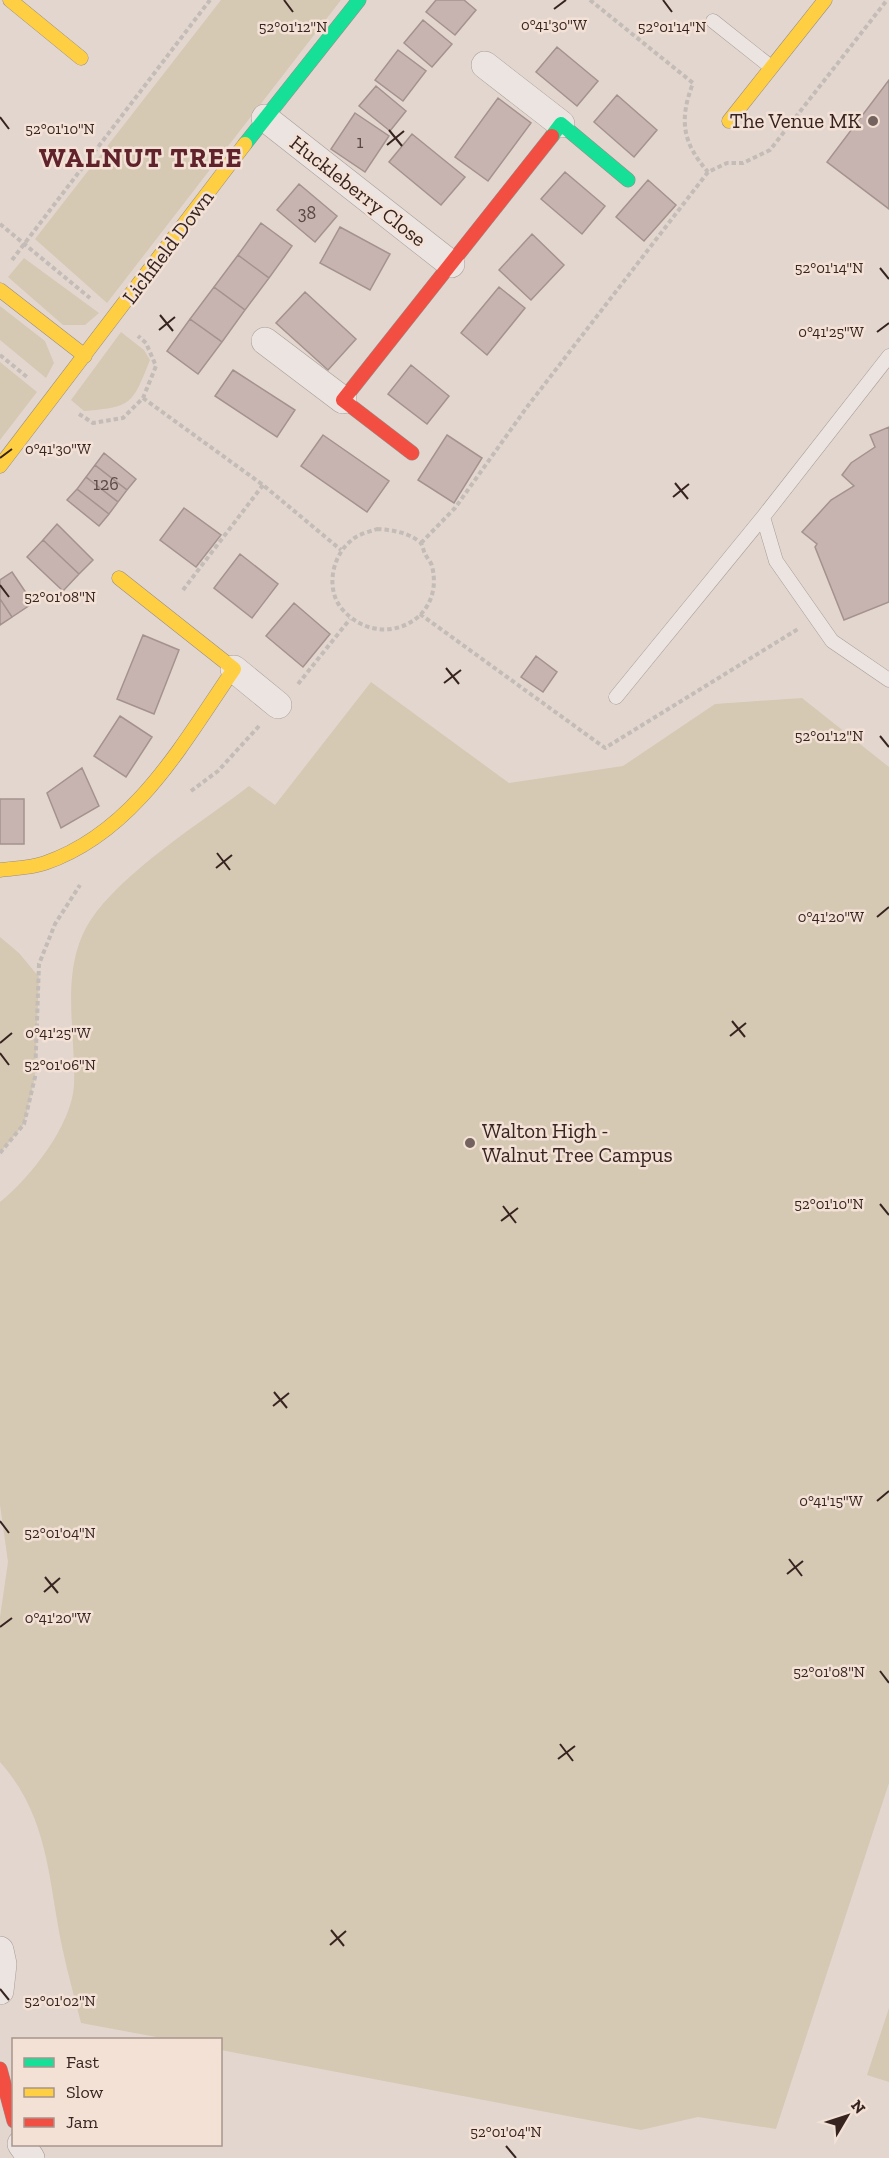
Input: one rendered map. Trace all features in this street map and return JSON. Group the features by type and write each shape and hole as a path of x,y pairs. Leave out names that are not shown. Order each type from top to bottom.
{"street":[{"path":"10,0 81,58"},
{"name":"Lichfield Down","path":"0,466 265,118 359,0"},
{"path":"729,121 825,0"},
{"path":"485,65 628,180"},
{"name":"Huckleberry Close","path":"265,118 451,264"},
{"path":"343,400 561,124"},
{"path":"0,290 85,356"},
{"path":"265,342 412,453"},
{"path":"119,578 278,705"},
{"path":"0,870 46,863 103,835 142,798 234,669"},
{"path":"0,1950 3,1964 0,1991"},
{"path":"0,2069 12,2114"}],"lane":[{"path":"713,21 771,67"},
{"path":"616,697 763,517 889,356"},
{"path":"763,517 776,561 832,641 889,680"}],"path":[{"path":"6,267 210,0"},
{"path":"590,0 693,83 684,108 686,135 696,158 708,172"},
{"path":"421,543 455,508 527,407 708,172 727,163 743,162 770,150 887,0"},
{"path":"143,398 262,485 341,550"},
{"path":"182,591 262,485"},
{"path":"377,529 399,531 421,543 432,565 433,590 420,614 408,624 392,630 362,626 350,619 339,605 332,584 333,571 341,550 353,538 377,529"},
{"path":"182,798 218,771 294,690 350,619"},
{"path":"0,1153 24,1124 35,1077 39,964 55,924 81,882"}],"shaded area":[{"path":"221,0 341,0 107,303 35,239"},
{"path":"24,258 99,313 85,325 63,325 8,277"},
{"path":"0,306 45,341 54,363 46,378 0,340"},
{"path":"121,332 144,350 150,360 139,386 134,395 121,405 84,411 71,400"},
{"path":"0,362 37,392 0,440"},
{"name":"Walton High - Walnut Tree Campus","path":"371,682 509,783 623,766 715,704 802,698 889,767 889,1783 776,2129 698,2117 641,2130 222,2050 222,2038 162,2038 81,2023 65,1960 50,1876 38,1828 29,1805 0,1762 0,1617 8,1562 0,1505 0,1202 24,1179 48,1150 66,1117 74,1085 72,980 80,940 90,921 104,903 142,866 249,786 275,805"},
{"path":"0,937 19,953 39,977 35,1077 24,1124 0,1153"},
{"path":"889,2008 889,2082 867,2075"}],"building":[{"path":"436,0 464,0 476,10 455,35 426,12"},
{"path":"423,20 452,44 432,67 404,43"},
{"path":"557,47 598,81 577,106 536,72"},
{"path":"398,50 426,71 403,101 375,80"},
{"name":"The Venue MK","path":"889,80 889,209 827,162"},
{"path":"376,86 406,111 390,131 359,106"},
{"path":"617,95 657,130 634,157 594,122"},
{"path":"498,98 531,123 488,181 455,157"},
{"path":"355,113 389,136 365,172 331,149"},
{"path":"412,134 465,177 441,205 389,162"},
{"path":"565,172 605,206 582,234 541,199"},
{"path":"648,180 676,205 644,241 616,217"},
{"path":"299,184 337,216 315,242 277,210"},
{"path":"261,223 292,246 269,278 238,255"},
{"path":"340,227 390,254 370,290 320,263"},
{"path":"532,234 564,265 531,300 499,270"},
{"path":"238,255 269,278 245,310 214,287"},
{"path":"214,287 245,310 222,342 190,319"},
{"path":"499,287 525,308 487,355 461,333"},
{"path":"305,292 356,339 328,370 276,323"},
{"path":"190,319 222,342 198,374 167,351"},
{"path":"411,365 449,396 427,424 388,394"},
{"path":"233,370 295,410 277,437 215,396"},
{"path":"889,427 889,602 844,620 815,547 817,544 802,532 831,500 854,486 842,475 851,463 875,447 870,435"},
{"path":"323,435 389,481 367,512 301,466"},
{"path":"447,435 482,458 454,503 418,480"},
{"path":"104,453 136,479 127,490 95,465"},
{"path":"95,465 127,490 118,502 86,477"},
{"path":"86,477 118,502 109,514 77,489"},
{"path":"77,489 109,514 99,526 67,500"},
{"path":"184,508 221,535 196,567 160,540"},
{"path":"57,524 93,560 79,574 43,540"},
{"path":"43,540 79,574 63,591 27,557"},
{"path":"240,554 278,584 252,618 214,588"},
{"path":"12,572 33,603 12,617 0,599 0,580"},
{"path":"0,599 12,617 0,625"},
{"path":"294,603 330,634 303,667 266,636"},
{"path":"143,635 179,650 154,714 117,699"},
{"path":"536,656 557,672 543,692 521,677"},
{"path":"120,716 152,737 126,777 94,756"},
{"path":"82,768 99,806 61,828 47,793"},
{"path":"0,799 24,799 24,844 0,844"}],"traffic: fast":[{"path":"245,144 359,0"},
{"path":"552,136 561,124 628,180"}],"traffic: slow":[{"path":"10,0 81,58"},
{"path":"729,121 825,0"},
{"path":"0,466 245,144"},
{"path":"0,290 85,356"},
{"path":"0,870 45,863 77,849 131,808 176,755 234,669 119,578"}],"traffic: jam":[{"path":"412,453 343,400 552,136"},
{"path":"0,2069 12,2114"}],"place":[{"name":"The Venue MK","path":"873,121"},
{"name":"Walton High - Walnut Tree Campus","path":"470,1143"}],"district":[{"name":"WALNUT TREE","path":"141,158"}]}
